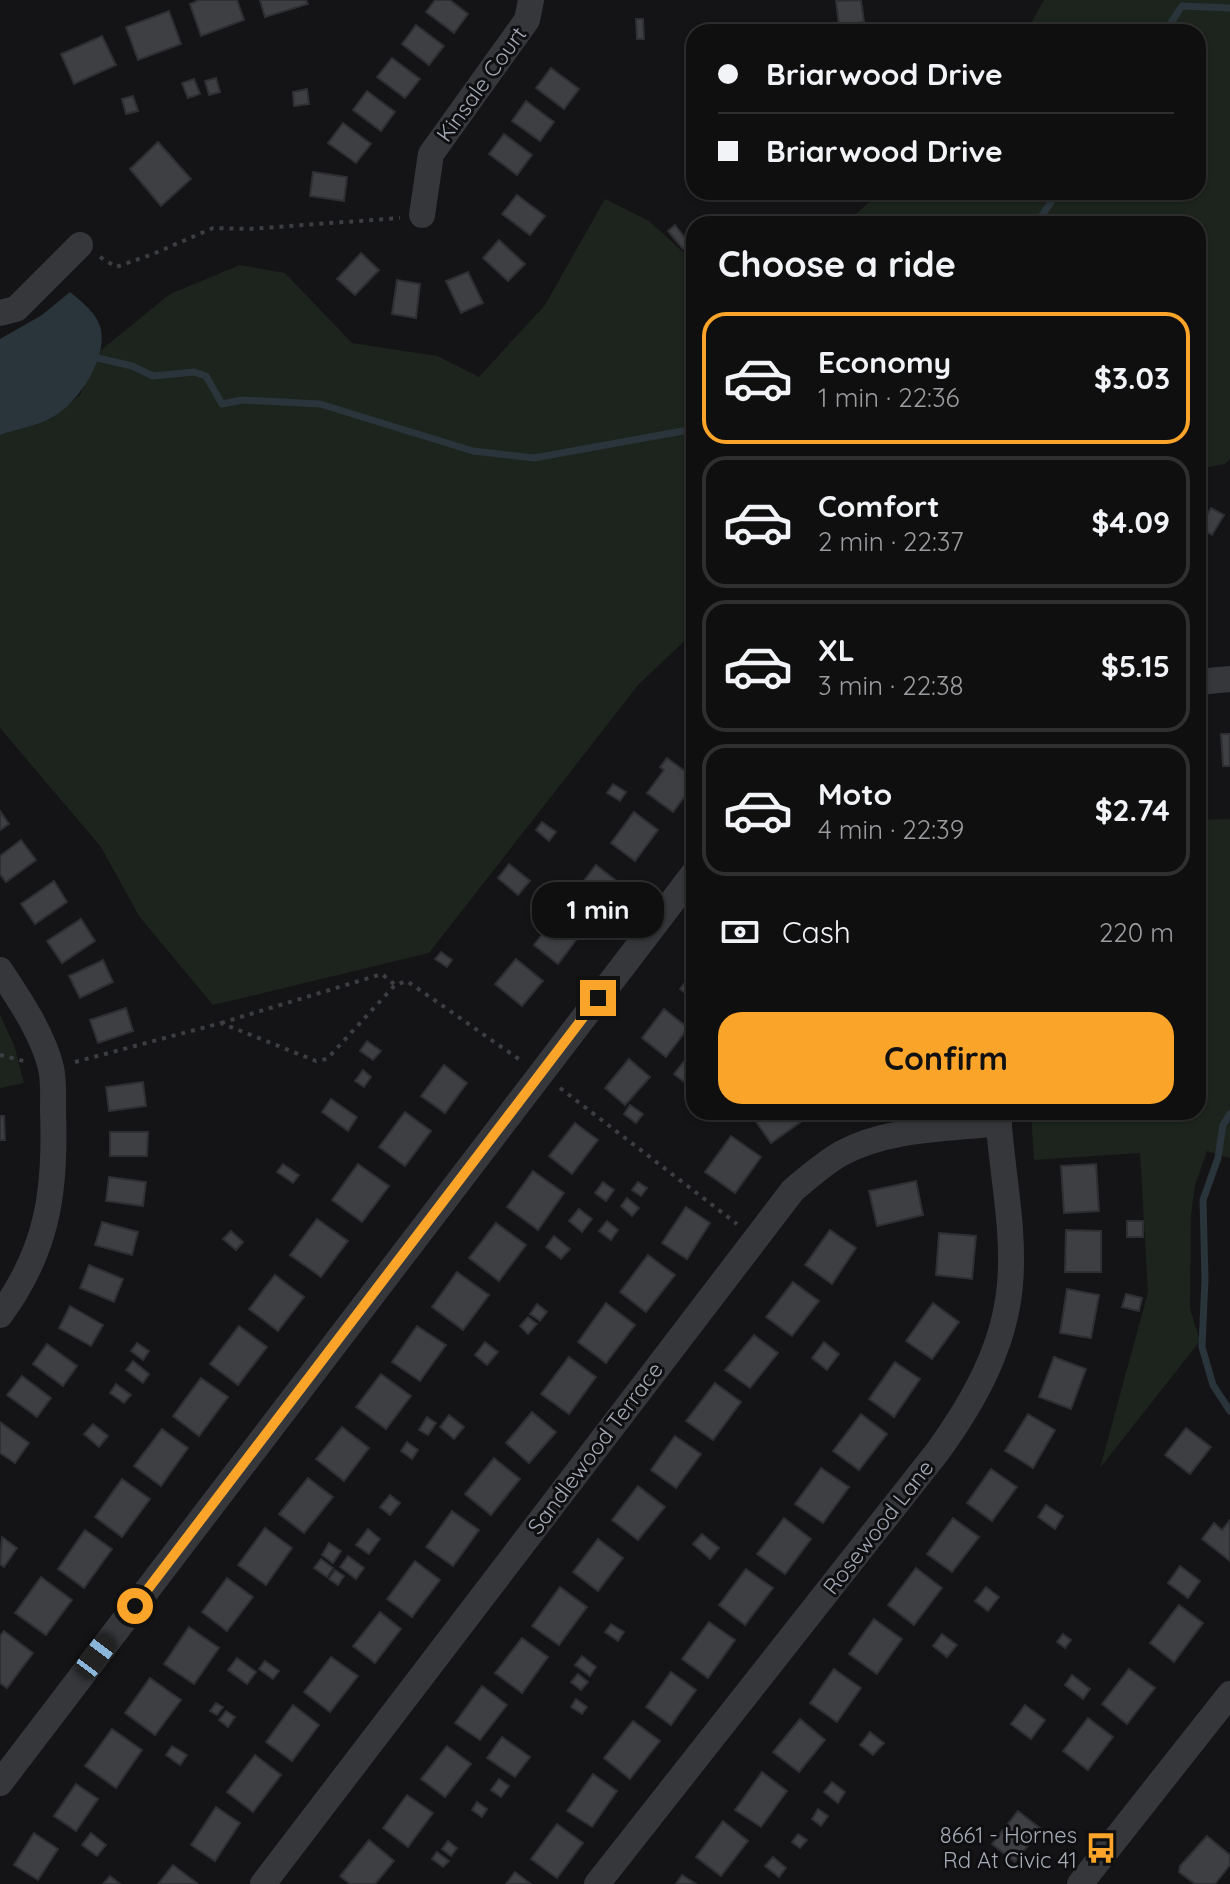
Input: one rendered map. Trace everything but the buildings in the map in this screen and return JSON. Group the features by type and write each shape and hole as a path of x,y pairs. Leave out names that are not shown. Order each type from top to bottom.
{"street":[{"name":"Kinsale Court","path":"422,215 431,154 527,20 531,0"},
{"path":"0,313 16,309 80,245"},
{"path":"1206,681 1230,679"},
{"path":"0,1783 686,883"},
{"path":"0,970 27,1011 52,1069 55,1157 45,1220 35,1258 19,1290 0,1315"},
{"name":"Sandlewood Terrace","path":"263,1884 793,1190 825,1163 868,1141 987,1120"},
{"name":"Rosewood Lane","path":"597,1884 928,1463 978,1391 1001,1327 1011,1282 999,1120"},
{"path":"1080,1884 1230,1694"}],"path":[{"path":"80,245 116,267 213,228 248,229 422,215"},
{"path":"52,1069 221,1023 382,974 395,985"},
{"path":"221,1023 316,1061 327,1059 395,985 407,981 540,1073 754,1238"}],"shaded area":[{"path":"1044,0 1230,0 1230,459 1225,464 1206,468 1206,216 854,216 871,200 1206,200 1206,24 1030,24"},
{"path":"605,199 649,221 686,255 686,640 639,684 429,953 213,1005 139,916 101,847 0,728 0,435 52,418 80,395 101,350 170,294 240,265 285,273 352,343 437,356 479,377 545,305"},
{"path":"70,292 89,309 101,330 100,354 95,367 72,402 53,417 0,435 0,339 42,315"},
{"path":"1230,819 1230,1158 1207,1151 1195,1185 1191,1215 1190,1309 1200,1341 1100,1468 1148,1292 1140,1153 1034,1160 1032,1120 1206,1120 1206,820"},
{"path":"0,1015 14,1045 24,1083 0,1088"}],"waterway":[{"path":"1170,24 1182,6 1230,8"},
{"path":"1042,216 1052,200"},
{"path":"89,356 132,366 153,376 194,372 206,376 222,404 242,400 320,404 473,451 534,458 686,430"},
{"path":"1230,1114 1223,1125 1218,1158 1203,1200 1205,1279 1202,1347 1213,1385 1230,1411"}],"place":[{"name":"8661 - Hornes Rd At Civic 41","path":"1101,1848"}],"route":[{"path":"135,1606 598,998"}]}
